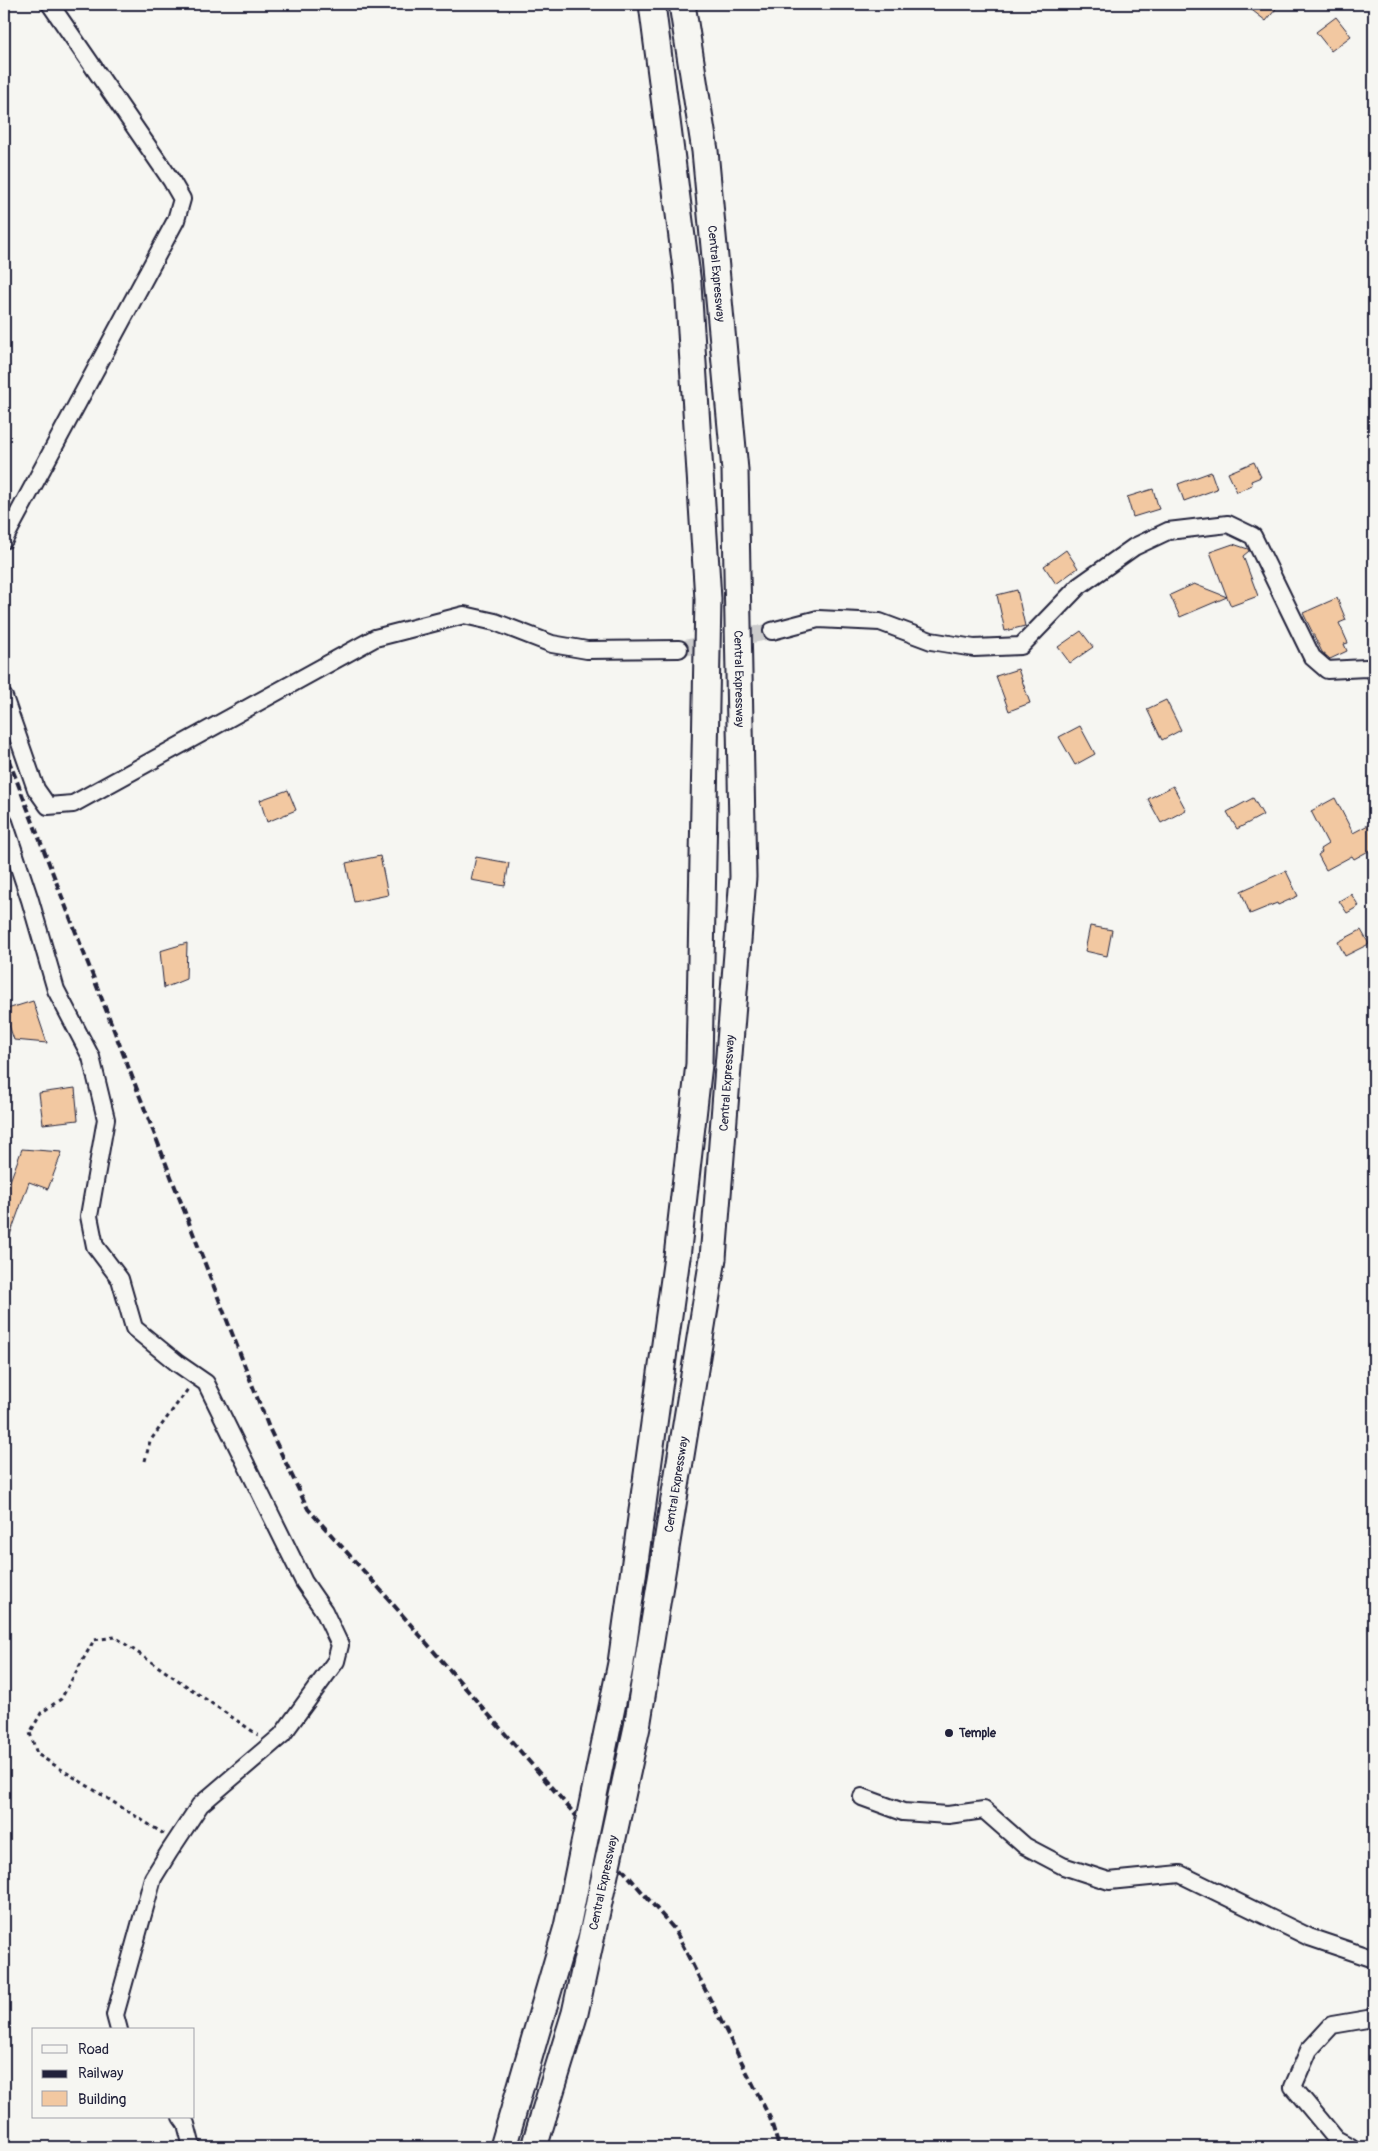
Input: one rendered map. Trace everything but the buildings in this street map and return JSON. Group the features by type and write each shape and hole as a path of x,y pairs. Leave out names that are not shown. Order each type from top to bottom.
{"highway":[{"path":"503,2147 567,1927 621,1663 677,1257 699,1064 708,599 688,284 652,4"},
{"name":"Central Expressway","path":"534,2147 575,2013 637,1727 713,1258 743,877 736,480 705,151 682,4"}],"street":[{"path":"4,540 176,220 182,199 171,180 50,4"},
{"path":"772,631 818,619 880,622 930,641 974,648 1021,646 1079,586 1134,547 1168,531 1228,524 1253,536 1312,657 1326,670 1366,668 1374,670"},
{"path":"4,697 36,789 48,806 73,804 375,638 464,615 495,622 552,644 587,650 679,648"},
{"path":"4,822 30,900 56,990 91,1057 106,1119 89,1216 95,1246 120,1279 134,1328 206,1384 304,1582 324,1611 340,1645 336,1661 282,1735 200,1805 175,1841 153,1878 115,2015 118,2028"},
{"path":"862,1797 903,1812 948,1815 984,1810 1024,1846 1063,1866 1109,1881 1180,1874 1309,1937 1374,1959"},
{"path":"1351,2147 1336,2140 1293,2087 1309,2050 1332,2025 1373,2018 1374,2015"},
{"path":"182,2118 186,2124 192,2147"}],"path":[{"path":"145,1460 150,1442 197,1376"},
{"path":"175,1841 37,1754 33,1745 30,1732 41,1713 61,1699 94,1640 115,1638 271,1744"}],"tunnel":[{"path":"679,649 772,631"}],"railway":[{"path":"4,748 269,1428 308,1509 378,1587 675,1930 770,2118 779,2147"}],"place":[{"name":"Temple","path":"949,1733"}]}
